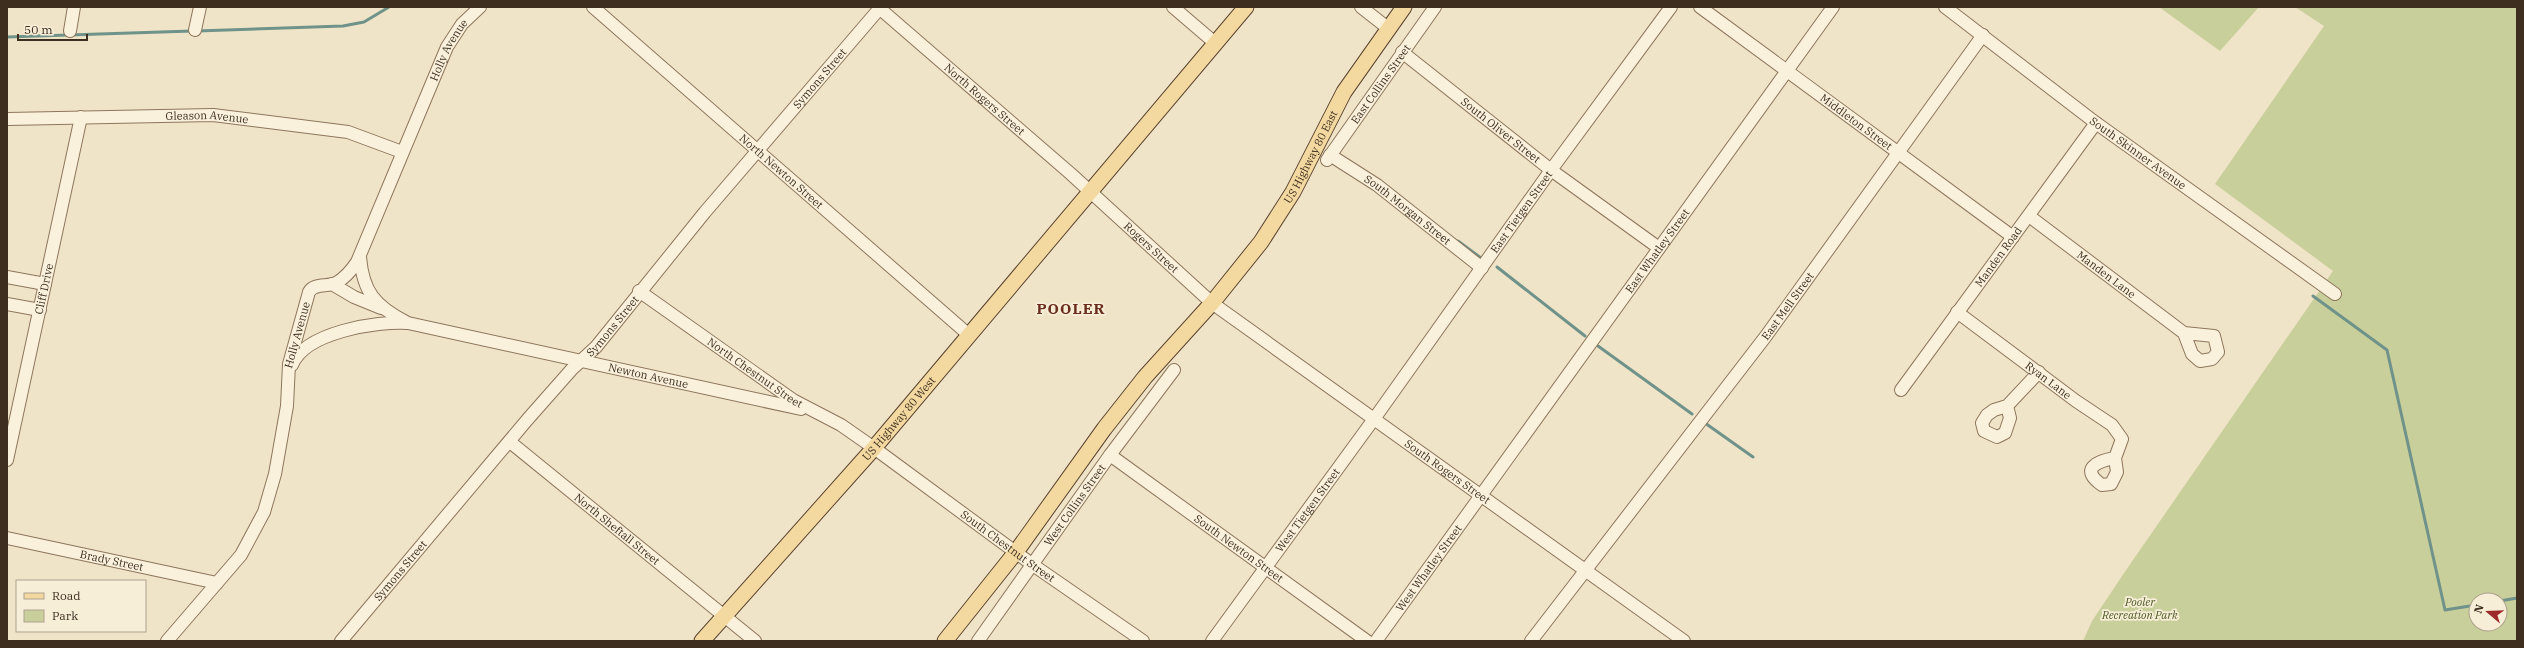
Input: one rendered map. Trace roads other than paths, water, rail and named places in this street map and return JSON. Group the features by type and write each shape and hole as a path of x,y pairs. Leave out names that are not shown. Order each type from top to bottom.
{"main road":[{"path":"1090,192 1246,7"},
{"name":"US Highway 80 East","path":"1212,303 1261,242 1293,192 1344,92 1404,7"},
{"name":"US Highway 80 West","path":"702,641 725,617 874,448 1090,192"},
{"path":"945,641 1016,552 1104,429 1145,377 1212,303"}],"street":[{"path":"70,31 74,7"},
{"path":"195,30 200,7"},
{"name":"Holly Avenue","path":"174,639 245,548 264,512 280,446 287,406 289,364 309,292 315,286 332,284 348,274 360,257 446,47 462,24 480,7"},
{"name":"North Newton Street","path":"593,7 969,335"},
{"path":"1173,7 1215,43"},
{"path":"1361,7 1389,29"},
{"name":"East Collins Street","path":"1329,157 1435,7"},
{"name":"East Tietgen Street","path":"1374,418 1482,268 1550,170 1671,7"},
{"name":"Middleton Street","path":"1700,7 1900,152 2013,237"},
{"name":"East Whatley Street","path":"1480,494 1833,7"},
{"name":"South Skinner Avenue","path":"1945,7 2096,123 2335,294"},
{"name":"Symons Street","path":"341,641 510,442 596,347 639,291 757,150 879,8"},
{"name":"North Rogers Street","path":"879,8 1090,192"},
{"name":"East Mell Street","path":"1531,641 1584,570 1766,336 1983,35"},
{"name":"South Oliver Street","path":"1402,52 1550,170 1659,248"},
{"name":"Gleason Avenue","path":"7,119 186,114 222,116 341,131 366,137 402,152"},
{"name":"Cliff Drive","path":"7,460 82,118"},
{"name":"Manden Road","path":"1901,390 2096,123"},
{"name":"South Morgan Street","path":"1329,157 1377,185 1482,268"},
{"name":"Rogers Street","path":"1090,192 1212,303"},
{"name":"Manden Lane","path":"2029,216 2184,333"},
{"name":"Newton Avenue","path":"360,257 366,289 383,308"},
{"path":"7,277 45,284"},
{"name":"Newton Avenue","path":"332,284 354,298 383,308 408,323"},
{"name":"North Chestnut Street","path":"639,291 787,396 819,415 841,425 874,448"},
{"name":"South Rogers Street","path":"1212,303 1684,641"},
{"path":"7,304 40,310"},
{"name":"Ryan Lane","path":"1957,312 2112,425 2122,439 2115,458"},
{"name":"Newton Avenue","path":"288,384 294,361 300,352 313,342 368,325 408,323 581,362 799,408 819,415"},
{"name":"West Collins Street","path":"978,641 1110,455 1174,370"},
{"path":"2008,406 2039,372"},
{"name":"West Tietgen Street","path":"1212,641 1265,566 1374,418"},
{"name":"North Sheftall Street","path":"510,442 755,641"},
{"name":"South Chestnut Street","path":"874,448 1033,565 1143,641"},
{"name":"South Newton Street","path":"1110,455 1367,641"},
{"name":"West Whatley Street","path":"1376,641 1480,494"},
{"name":"Brady Street","path":"7,538 217,584"}],"waterway":[{"path":"197,31 343,26 364,22 389,7"},
{"path":"7,37 192,31"},
{"path":"1458,241 1481,258"},
{"path":"1497,267 1585,336"},
{"path":"2313,296 2387,350 2445,610 2468,606"},
{"path":"1598,346 1692,414"},
{"path":"1705,423 1753,457"},
{"path":"2508,600 2517,598"}],"district":[{"name":"POOLER","path":"1071,308"}],"park label":[{"name":"Pooler Recreation Park","path":"2140,608"}]}
